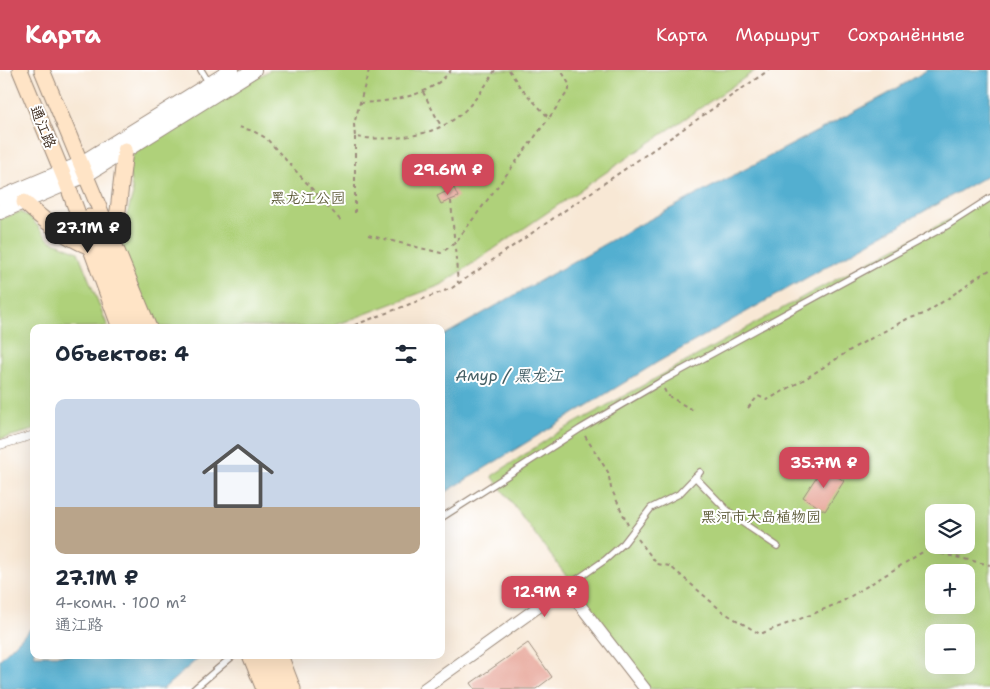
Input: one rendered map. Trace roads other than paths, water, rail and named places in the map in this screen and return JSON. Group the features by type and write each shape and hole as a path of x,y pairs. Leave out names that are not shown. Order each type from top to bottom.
{"main road":[{"name":"通江路","path":"20,70 73,174 132,324"},
{"name":"通江路","path":"43,70 73,174"},
{"path":"110,236 118,211 125,150"},
{"path":"73,174 110,236 147,324"},
{"path":"73,174 88,246 118,324"},
{"path":"24,202 46,222 74,240 88,246"},
{"path":"252,659 264,689"},
{"path":"267,659 278,689"},
{"path":"282,659 293,689"}],"street":[{"path":"0,198 73,174 125,150 212,89 232,70"},
{"path":"0,212 24,202 73,174 212,89 254,70"},
{"path":"0,444 30,436"},
{"path":"424,689 566,587 645,689"}],"lane":[{"path":"201,70 212,89"},
{"path":"445,515 580,429 660,382 948,225 990,198"},
{"path":"566,587 605,560 624,543 651,508 679,494 698,474 725,508 740,521 777,546"},
{"path":"194,689 229,659"}],"water":[{"name":"Амур / 黑龙江","path":"927,70 990,70 990,174 658,362 445,493 445,335 624,233 886,95"},
{"path":"30,629 30,659 197,659 163,689 0,689 0,659"}],"park label":[{"name":"黑龙江公园","path":"308,198"},
{"name":"黑河市大岛植物园","path":"761,517"}]}
